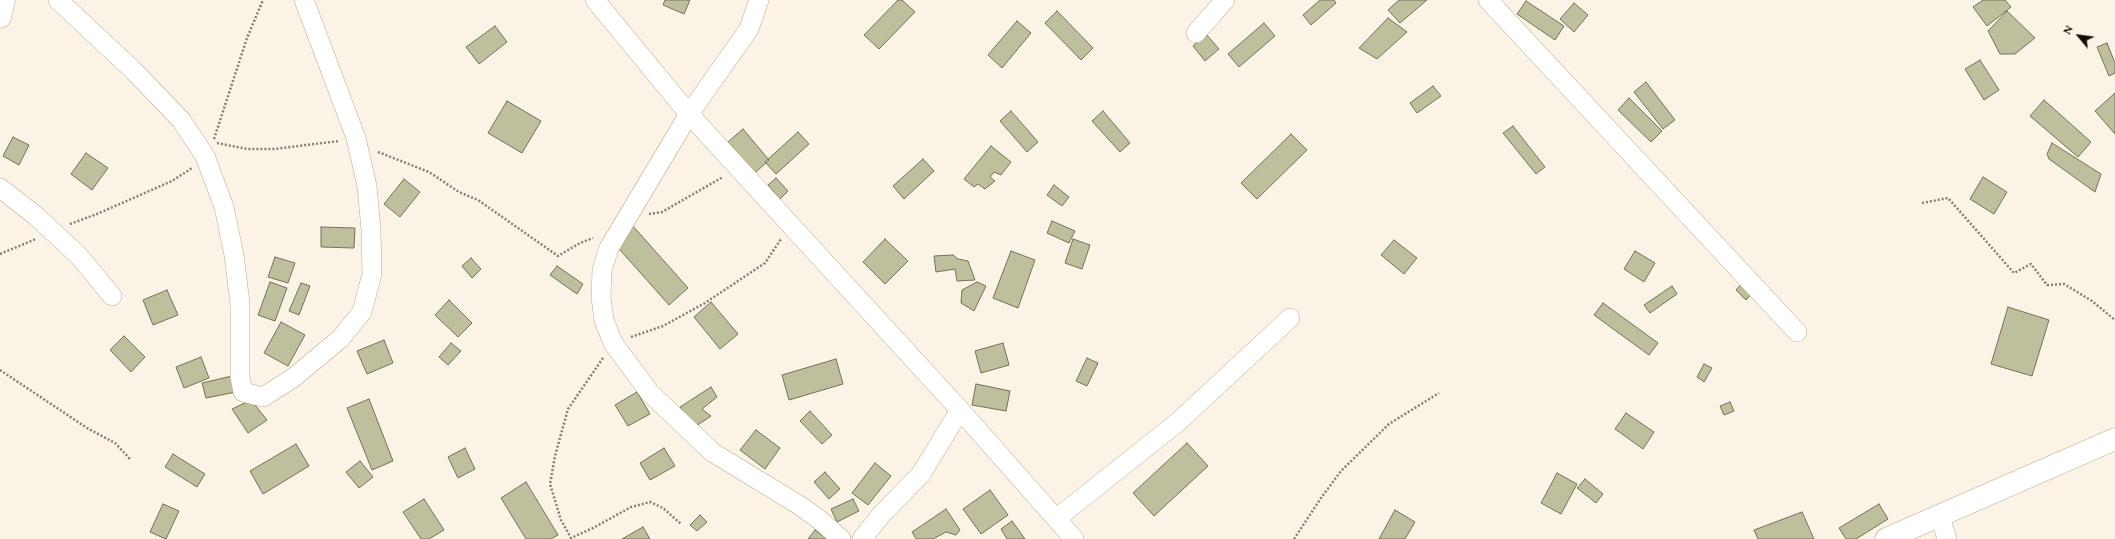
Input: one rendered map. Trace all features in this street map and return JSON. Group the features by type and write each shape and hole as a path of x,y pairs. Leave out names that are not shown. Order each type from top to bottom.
{"main road":[{"path":"0,17 4,0"},
{"path":"1886,539 2115,439"}],"street":[{"path":"58,0 134,71 180,120 205,156 224,207 234,255 240,304 240,377 244,392 263,397 293,378 340,339 362,312 372,274 371,230 367,186 356,138 304,0"},
{"path":"595,0 689,114 960,410 1074,539"},
{"path":"759,0 749,28 689,114 609,248 602,270 601,297 604,320 613,343 650,393 701,442 725,461 799,505 820,520 840,539"},
{"path":"1196,33 1225,0"},
{"path":"1488,0 1797,332"},
{"path":"0,188 53,231 79,256 112,296"},
{"path":"1057,518 1178,422 1290,318"},
{"path":"862,539 881,515 921,474 960,410"},
{"path":"1940,516 1947,539"}],"path":[{"path":"263,0 247,38 213,142 247,149 275,149 356,138 378,152 429,172 459,192 478,200 558,256 580,243 595,238"},
{"path":"624,221 662,212 730,172 723,151"},
{"path":"0,254 172,181 192,168 205,156"},
{"path":"1922,203 1948,198 2014,273 2031,264 2047,285 2064,284 2092,301 2115,320"},
{"path":"0,370 88,428 115,443 131,460"},
{"path":"1294,539 1341,471 1389,424 1439,393"}],"building":[{"path":"665,0 690,0 684,14 663,5"},
{"path":"898,0 902,0 915,12 879,49 864,35"},
{"path":"1320,0 1334,0 1336,3 1311,25 1303,15"},
{"path":"1399,0 1427,0 1400,23 1388,10"},
{"path":"1983,0 2005,0 2011,7 1987,26 1973,7"},
{"path":"1526,1 1564,26 1555,40 1517,14"},
{"path":"1574,3 1588,15 1574,32 1560,19"},
{"path":"1057,11 1093,48 1081,60 1045,23"},
{"path":"2007,11 2035,38 2015,54 2000,54 1988,31"},
{"path":"1388,18 1407,32 1377,59 1359,48"},
{"path":"1017,21 1031,33 1002,68 988,55"},
{"path":"1264,23 1275,36 1239,67 1228,54"},
{"path":"495,26 507,42 479,64 466,47"},
{"path":"1206,34 1219,49 1205,61 1193,46"},
{"path":"2107,43 2115,63 2115,73 2109,76 2097,47"},
{"path":"1980,60 1999,90 1984,100 1965,69"},
{"path":"1646,82 1675,120 1663,129 1634,92"},
{"path":"1433,86 1441,96 1417,113 1410,103"},
{"path":"2115,93 2115,134 2095,111"},
{"path":"1629,98 1662,131 1651,142 1618,110"},
{"path":"2044,100 2091,142 2078,157 2030,116"},
{"path":"507,101 541,121 522,153 488,133"},
{"path":"1011,111 1038,142 1027,152 1000,121"},
{"path":"1103,111 1130,143 1120,152 1092,121"},
{"path":"1513,126 1545,167 1536,174 1503,133"},
{"path":"743,129 769,160 755,173 728,142"},
{"path":"798,132 809,144 776,174 765,162"},
{"path":"1291,134 1307,150 1257,199 1241,183"},
{"path":"13,137 29,145 19,165 3,156"},
{"path":"2052,143 2101,174 2095,192 2049,159 2047,154"},
{"path":"991,146 1011,162 1001,175 994,172 990,177 995,181 985,189 978,184 974,187 964,179"},
{"path":"86,153 108,168 92,190 71,174"},
{"path":"923,159 934,171 904,199 893,186"},
{"path":"1983,177 2007,192 1994,214 1970,199"},
{"path":"776,178 788,191 780,199 768,185"},
{"path":"404,179 420,192 400,217 384,204"},
{"path":"1054,185 1069,197 1062,206 1047,195"},
{"path":"1052,221 1075,231 1069,243 1047,233"},
{"path":"632,225 688,288 669,305 613,242"},
{"path":"321,227 355,228 354,248 321,247"},
{"path":"885,239 908,261 885,284 863,262"},
{"path":"1073,239 1090,245 1082,269 1065,263"},
{"path":"1394,240 1417,258 1404,274 1381,255"},
{"path":"1011,251 1035,260 1018,308 993,298"},
{"path":"1635,251 1655,263 1644,282 1624,269"},
{"path":"953,255 958,259 968,261 975,280 957,281 955,269 936,272 934,256"},
{"path":"275,257 295,263 288,283 268,277"},
{"path":"471,258 481,269 472,278 462,266"},
{"path":"557,266 583,284 577,294 550,275"},
{"path":"1744,281 1754,291 1746,300 1736,290"},
{"path":"270,282 287,288 275,321 258,315"},
{"path":"977,282 986,286 974,311 961,303 962,290"},
{"path":"301,283 310,286 299,315 289,311"},
{"path":"1672,286 1677,294 1650,313 1644,305"},
{"path":"167,290 178,315 153,325 143,300"},
{"path":"449,300 472,323 458,337 435,315"},
{"path":"711,302 738,334 720,349 694,317"},
{"path":"1603,303 1658,343 1649,355 1594,315"},
{"path":"2008,307 2049,320 2032,376 1991,364"},
{"path":"281,322 305,335 288,366 264,353"},
{"path":"124,336 145,357 131,372 110,350"},
{"path":"384,340 393,363 367,374 357,351"},
{"path":"451,343 461,351 448,365 439,357"},
{"path":"1003,343 1009,365 981,373 975,351"},
{"path":"201,357 209,378 184,388 176,367"},
{"path":"1087,358 1098,363 1087,386 1076,381"},
{"path":"836,359 843,384 789,400 782,375"},
{"path":"1704,364 1712,368 1704,382 1697,377"},
{"path":"232,376 236,392 206,398 202,383"},
{"path":"976,384 1010,391 1006,411 972,405"},
{"path":"711,387 717,397 702,409 711,416 693,428 680,407"},
{"path":"637,392 650,414 628,426 615,405"},
{"path":"369,399 393,461 372,470 347,408"},
{"path":"251,400 267,420 248,433 232,409"},
{"path":"1730,402 1734,411 1724,415 1720,406"},
{"path":"810,411 832,435 822,444 800,421"},
{"path":"1626,413 1654,432 1643,449 1615,429"},
{"path":"756,430 780,448 765,469 740,450"},
{"path":"1187,443 1208,466 1154,516 1133,493"},
{"path":"296,444 309,466 263,494 250,471"},
{"path":"465,448 475,469 458,478 448,457"},
{"path":"664,448 675,466 650,480 640,463"},
{"path":"173,454 205,474 197,487 165,467"},
{"path":"360,461 373,477 359,488 346,472"},
{"path":"875,463 891,476 868,505 852,493"},
{"path":"825,472 840,489 829,499 814,482"},
{"path":"1557,473 1577,484 1561,514 1541,503"},
{"path":"1585,479 1603,494 1596,503 1577,488"},
{"path":"526,482 558,535 551,539 526,539 501,498"},
{"path":"990,490 1008,515 981,534 963,509"},
{"path":"424,499 444,530 429,539 421,539 403,512"},
{"path":"853,499 859,511 837,522 831,509"},
{"path":"163,504 179,511 166,539 150,532"},
{"path":"1879,504 1888,519 1856,539 1846,539 1839,528"},
{"path":"946,509 960,530 956,535 946,532 933,539 916,539 912,532"},
{"path":"1395,510 1415,522 1405,539 1379,539"},
{"path":"1802,512 1814,539 1758,539 1754,530"},
{"path":"700,515 707,522 697,531 690,525"},
{"path":"1012,521 1025,539 1007,539 1001,529"},
{"path":"643,527 650,539 622,539"},
{"path":"815,530 827,539 808,539"}]}
